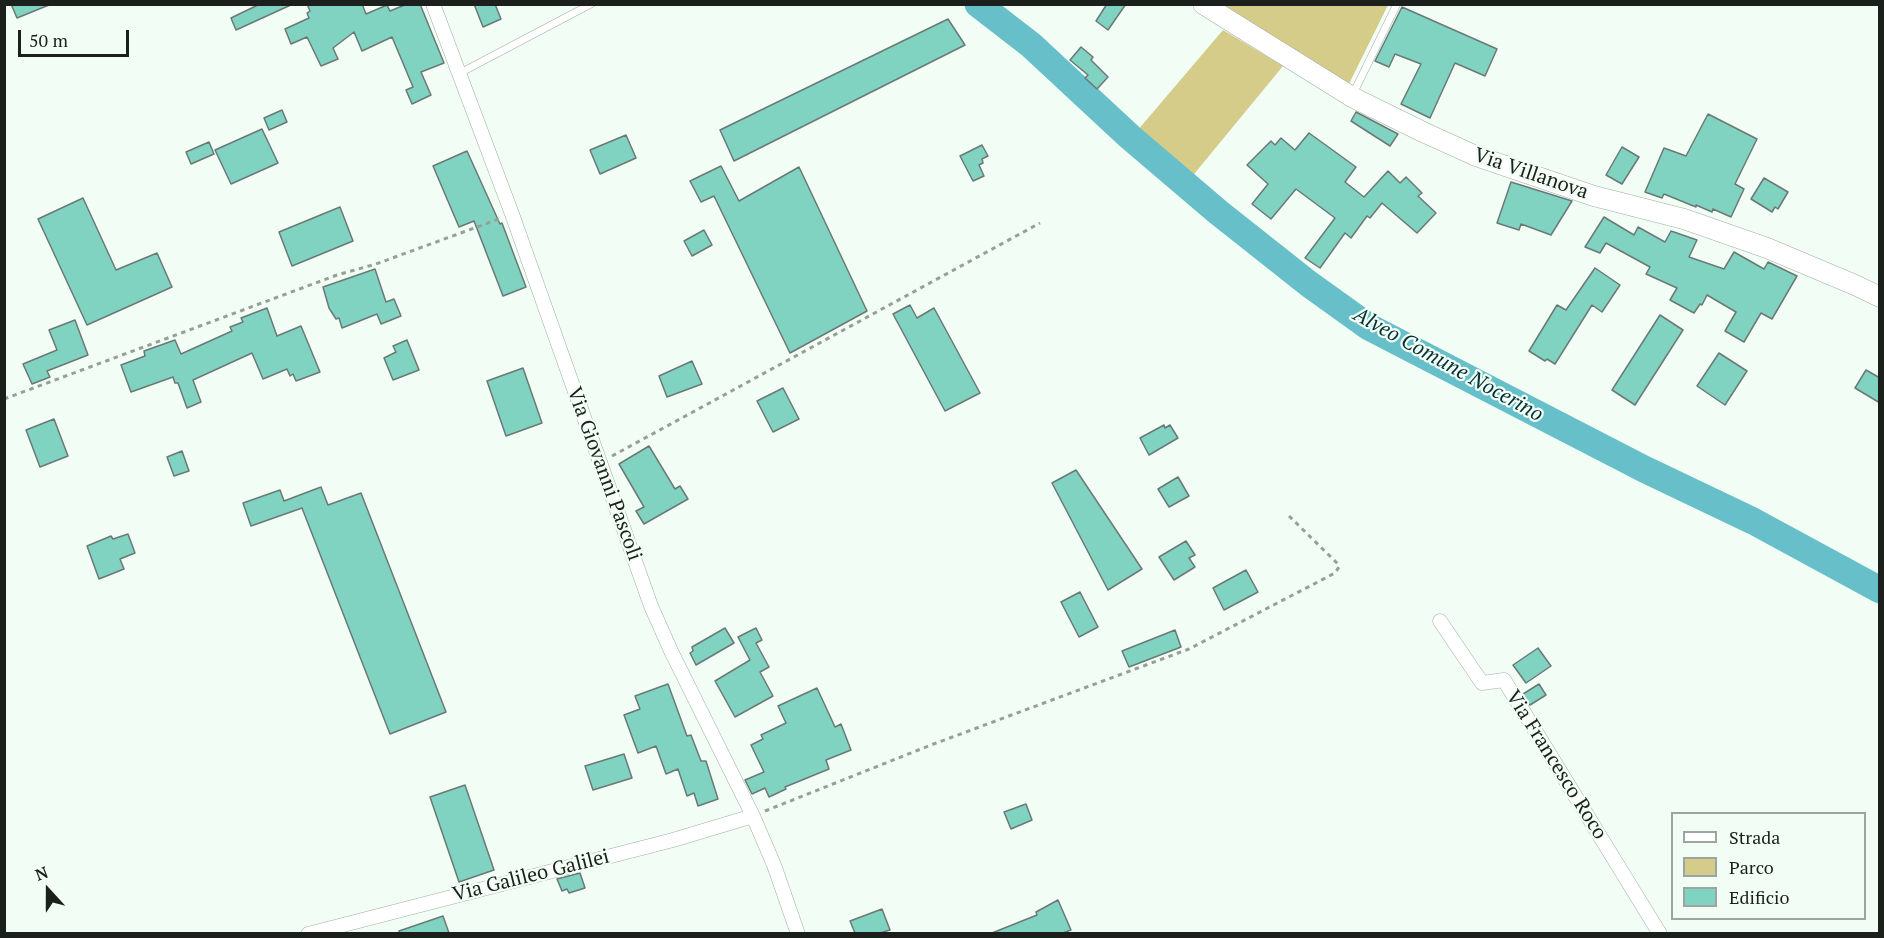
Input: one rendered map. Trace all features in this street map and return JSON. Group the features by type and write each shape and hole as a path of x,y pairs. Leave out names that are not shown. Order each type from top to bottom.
{"main road":[{"name":"Via Villanova","path":"1203,4 1352,96 1476,156 1594,196 1694,222 1767,248 1880,297"}],"street":[{"name":"Via Giovanni Pascoli","path":"433,4 512,214 651,606 753,816 774,865 798,933"},
{"name":"Via Francesco Roco","path":"1440,621 1482,683 1504,680 1660,933"},
{"name":"Via Galileo Galilei","path":"308,933 673,840 753,816"}],"lane":[{"path":"460,73 591,4"},
{"path":"1352,96 1397,4"}],"path":[{"path":"4,399 326,279 376,264 512,214"},
{"path":"600,462 1040,222"},
{"path":"753,816 920,749 1189,649 1335,573 1339,567 1338,564 1287,514"}],"green space":[{"path":"1220,5 1388,5 1349,84"},
{"path":"1223,30 1283,66 1190,179 1137,131"}],"building":[{"path":"11,4 49,4 49,5 17,18"},
{"path":"260,4 293,4 236,30 231,18"},
{"path":"307,4 362,4 366,14 387,5 390,11 407,4 420,4 444,63 421,72 431,95 412,104 406,90 413,87 392,37 362,51 354,32 333,48 338,59 321,66 307,37 291,44 285,29 309,18 307,13 310,11"},
{"path":"474,4 495,4 501,19 483,27"},
{"path":"1107,4 1126,4 1108,30 1096,21"},
{"path":"1402,7 1497,49 1485,76 1455,63 1430,118 1401,104 1421,64 1395,54 1389,67 1375,61"},
{"path":"948,19 965,45 734,161 720,130"},
{"path":"1081,47 1093,57 1091,60 1108,77 1097,89 1085,78 1088,75 1070,60"},
{"path":"282,110 287,122 269,130 264,118"},
{"path":"1356,112 1398,134 1390,146 1351,121"},
{"path":"1708,114 1757,139 1735,184 1744,189 1731,217 1713,209 1712,212 1696,205 1696,207 1664,194 1662,198 1645,192 1664,148 1686,156"},
{"path":"262,129 278,163 231,184 215,150"},
{"path":"1309,133 1356,167 1345,182 1364,197 1388,171 1400,183 1406,177 1422,193 1418,196 1436,213 1417,233 1382,203 1370,218 1367,216 1351,238 1345,233 1320,268 1305,258 1335,218 1296,189 1271,219 1252,204 1268,184 1247,165 1271,141 1275,145 1281,138 1295,150"},
{"path":"626,135 636,158 600,174 590,150"},
{"path":"209,142 214,154 191,164 186,152"},
{"path":"982,145 988,156 982,159 983,163 979,165 984,176 973,181 960,156"},
{"path":"1622,147 1639,157 1622,184 1606,175"},
{"path":"467,151 500,224 502,223 526,287 503,296 474,221 459,227 433,166"},
{"path":"721,166 739,201 799,167 867,311 790,353 714,196 701,202 690,181"},
{"path":"1764,178 1788,192 1778,209 1775,207 1772,212 1751,199"},
{"path":"1511,182 1572,201 1551,235 1521,224 1519,230 1497,223"},
{"path":"83,198 116,270 157,253 172,287 87,325 38,219"},
{"path":"340,207 353,241 292,266 279,232"},
{"path":"1604,217 1634,235 1638,227 1665,242 1671,231 1697,240 1689,257 1724,269 1734,252 1764,269 1768,262 1797,276 1772,319 1761,313 1744,342 1725,331 1736,312 1707,295 1702,305 1700,304 1694,313 1670,300 1677,288 1646,274 1650,267 1606,243 1600,253 1585,247"},
{"path":"704,230 712,245 692,256 684,241"},
{"path":"1595,268 1620,285 1602,312 1592,305 1555,364 1529,351 1557,305 1566,310"},
{"path":"375,269 386,302 394,299 401,316 381,324 377,314 342,328 339,318 336,319 329,308 323,287"},
{"path":"910,305 917,318 934,308 980,393 945,411 893,314"},
{"path":"267,308 277,336 301,326 320,372 296,381 287,369 263,379 252,353 193,380 201,402 187,408 178,383 175,383 173,377 131,392 121,365 145,356 144,351 175,340 181,354 232,331 230,327 243,322 241,318"},
{"path":"1660,315 1683,330 1635,405 1612,390"},
{"path":"75,320 88,355 47,371 50,377 32,384 23,364 57,350 49,330"},
{"path":"407,340 419,370 393,380 384,358 396,352 393,346"},
{"path":"1719,353 1747,371 1725,405 1697,386"},
{"path":"692,361 702,384 667,397 659,376"},
{"path":"523,368 542,423 506,436 487,381"},
{"path":"1866,370 1880,378 1880,403 1855,388"},
{"path":"783,388 799,419 773,432 757,401"},
{"path":"54,419 68,456 40,467 26,430"},
{"path":"1164,425 1165,428 1170,425 1178,438 1149,455 1140,438"},
{"path":"649,446 675,489 680,486 688,499 644,524 636,511 644,507 619,464"},
{"path":"182,451 189,471 174,476 167,457"},
{"path":"1076,470 1142,569 1108,590 1052,483"},
{"path":"1178,477 1189,496 1169,507 1158,489"},
{"path":"321,487 328,505 361,493 446,712 390,734 302,508 251,526 243,503 280,490 284,501"},
{"path":"128,534 135,553 120,559 124,569 99,579 87,546 111,536 113,539"},
{"path":"1186,541 1195,555 1189,558 1195,567 1174,580 1159,557"},
{"path":"1246,570 1258,592 1224,610 1213,588"},
{"path":"1080,592 1098,627 1079,637 1061,602"},
{"path":"725,628 734,643 696,665 690,653 693,651 692,647"},
{"path":"756,628 762,640 756,643 769,667 760,672 773,696 735,717 715,681 750,660 738,637"},
{"path":"1175,630 1181,647 1129,667 1122,651"},
{"path":"1538,648 1551,666 1526,683 1513,665"},
{"path":"668,684 687,736 691,735 701,761 706,761 718,799 698,806 694,793 687,796 678,769 666,774 656,746 638,753 624,715 640,709 635,696"},
{"path":"1539,684 1546,695 1530,705 1523,694"},
{"path":"817,688 835,727 841,724 851,750 826,760 829,769 785,787 786,789 769,797 765,788 752,794 745,780 764,772 751,745 763,739 761,735 786,723 778,706"},
{"path":"624,754 632,778 593,790 585,766"},
{"path":"465,785 494,870 459,882 430,797"},
{"path":"1026,804 1032,820 1011,829 1004,812"},
{"path":"580,873 585,888 569,893 567,889 562,891 557,879"},
{"path":"1058,900 1071,930 1063,933 992,933 1037,915 1036,912"},
{"path":"882,909 890,930 880,933 855,933 850,921"},
{"path":"443,916 449,933 399,933 399,931"}],"waterway":[{"name":"Alveo Comune Nocerino","path":"978,4 1031,45 1130,137 1218,212 1309,284 1369,327 1644,469 1753,521 1880,590"}]}
